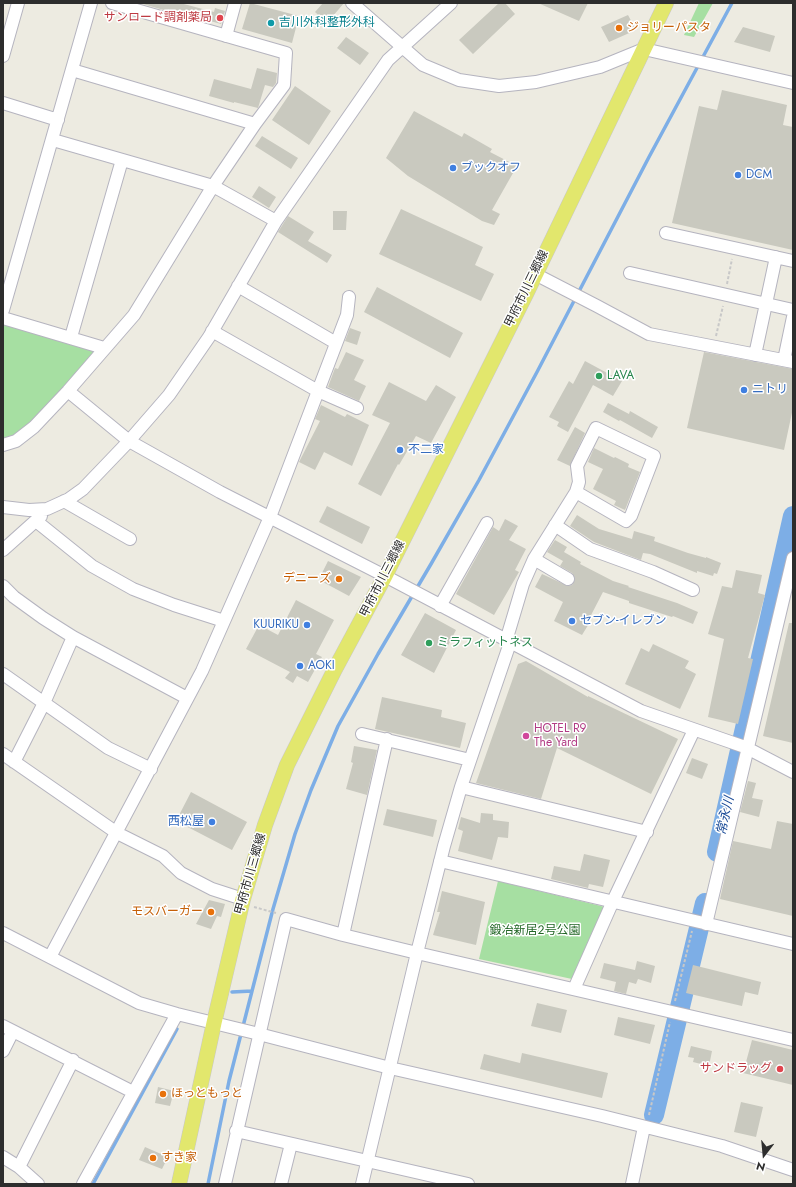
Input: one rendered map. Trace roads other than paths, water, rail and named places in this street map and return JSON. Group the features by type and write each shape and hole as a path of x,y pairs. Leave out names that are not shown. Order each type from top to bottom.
{"main road":[{"name":"甲府市川三郷線","path":"179,1184 221,1025 243,899 265,825 287,765 335,669 385,576 535,274 666,3"}],"street":[{"path":"3,56 18,3"},
{"path":"4,302 53,140 91,3"},
{"path":"3,445 16,441 34,427 68,391 134,315 213,186 255,124 284,85 286,53 112,3"},
{"path":"226,36 235,3"},
{"path":"352,3 423,65 459,80 499,86 536,82 594,68 644,49 793,83"},
{"path":"3,507 29,510 47,509 69,499 83,489 129,441 169,395 212,331 276,221 388,60 403,47 441,8 451,3"},
{"path":"72,70 255,124"},
{"path":"3,103 58,120"},
{"path":"53,140 213,186 276,221"},
{"path":"71,338 122,160"},
{"path":"666,233 793,261"},
{"path":"755,355 776,257"},
{"path":"630,273 793,310"},
{"path":"535,274 649,334 788,361 793,318"},
{"path":"238,286 336,343"},
{"path":"50,957 202,671 270,518 347,315 349,297"},
{"path":"3,318 104,348"},
{"path":"212,331 318,391 357,408"},
{"path":"68,391 129,441 220,492 385,576 641,711 733,742 793,772"},
{"path":"362,1184 416,953 440,861 461,787 508,642 522,584 534,559 576,492 579,482 577,466 596,428 654,456 631,516 626,521 576,492"},
{"path":"64,501 130,539"},
{"path":"3,550 36,521 47,509"},
{"path":"36,521 92,566 133,589 174,605 224,621"},
{"path":"440,606 487,523"},
{"path":"555,525 590,549 653,572 693,590"},
{"path":"701,923 793,558"},
{"path":"534,559 568,579"},
{"path":"3,586 14,597 73,637 187,698"},
{"path":"14,762 44,703 73,637"},
{"path":"3,674 108,748 150,769"},
{"path":"574,989 613,901 694,730"},
{"path":"362,734 470,760"},
{"path":"343,935 387,739"},
{"path":"3,754 117,833 163,856 181,873 212,889 243,899"},
{"path":"461,787 647,832"},
{"path":"440,861 793,944"},
{"path":"225,1184 257,1033 286,919 416,953 793,1040"},
{"path":"4,937 50,957 139,1003 390,1068 722,1146 793,1170"},
{"path":"83,1184 177,1014"},
{"path":"3,1051 8,1028 133,1092"},
{"path":"18,1167 73,1060"},
{"path":"632,1184 644,1127"},
{"path":"236,1131 468,1184"},
{"path":"281,1184 291,1144"},
{"path":"3,1157 18,1167 38,1184"}],"waterway":[{"path":"208,1184 229,1081 273,909 295,834 311,790 338,726 479,480 732,3"},
{"name":"常永川","path":"717,852 793,516"},
{"name":"常永川","path":"654,1115 705,903"},
{"path":"232,992 252,991"},
{"path":"93,1184 177,1029"}],"place":[{"name":"サンロード調剤薬局","path":"220,18"},
{"name":"吉川外科整形外科","path":"271,23"},
{"name":"ジョリーパスタ","path":"619,28"},
{"name":"ブックオフ","path":"453,168"},
{"name":"DCM","path":"738,175"},
{"name":"LAVA","path":"599,376"},
{"name":"ニトリ","path":"744,390"},
{"name":"不二家","path":"400,450"},
{"name":"デニーズ","path":"339,579"},
{"name":"セブン-イレブン","path":"572,621"},
{"name":"KUURIKU","path":"307,625"},
{"name":"ミラフィットネス","path":"429,643"},
{"name":"AOKI","path":"300,666"},
{"name":"HOTEL R9 The Yard","path":"526,736"},
{"name":"西松屋","path":"212,822"},
{"name":"モスバーガー","path":"211,912"},
{"name":"サンドラッグ","path":"780,1069"},
{"name":"ほっともっと","path":"163,1094"},
{"name":"すき家","path":"153,1158"}],"park label":[{"name":"鍛冶新居２号公園","path":"535,931"}]}
